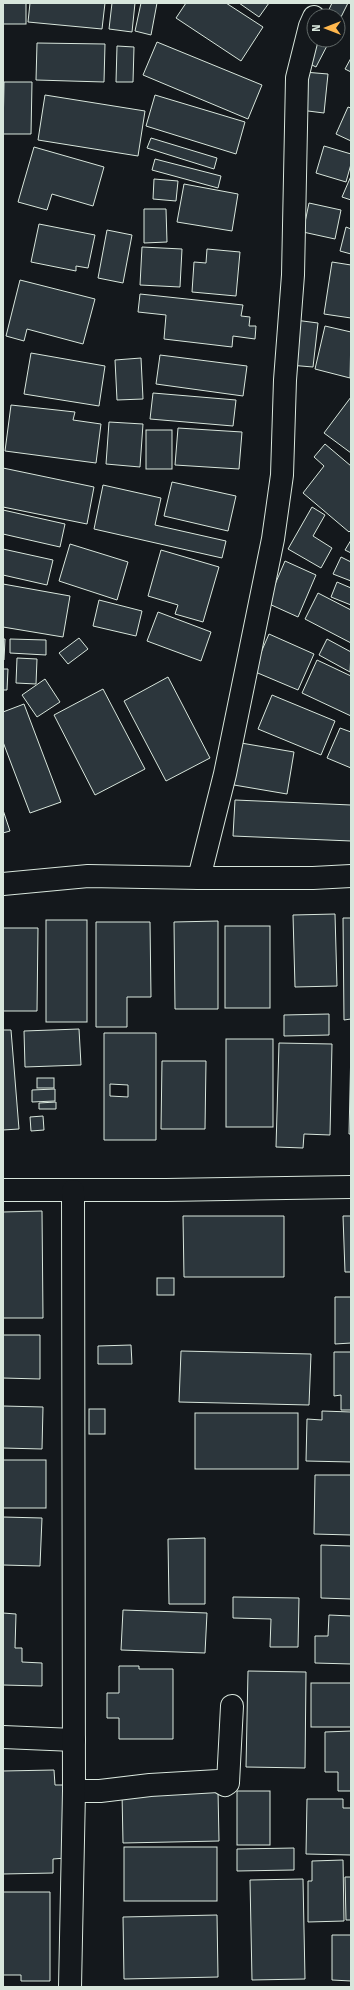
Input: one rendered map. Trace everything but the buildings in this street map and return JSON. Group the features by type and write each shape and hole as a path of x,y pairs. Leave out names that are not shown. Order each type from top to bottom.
{"street":[{"path":"199,878 225,774 273,539 282,475 285,380 293,275 297,78 306,42"},
{"path":"3,884 88,876 313,878 351,876"},
{"path":"3,1190 73,1191 351,1187"},
{"path":"70,1987 74,1790 73,1191"},
{"path":"74,1790 100,1791 150,1784 218,1781 225,1784 228,1783 232,1706"},
{"path":"3,1737 74,1740"}]}
